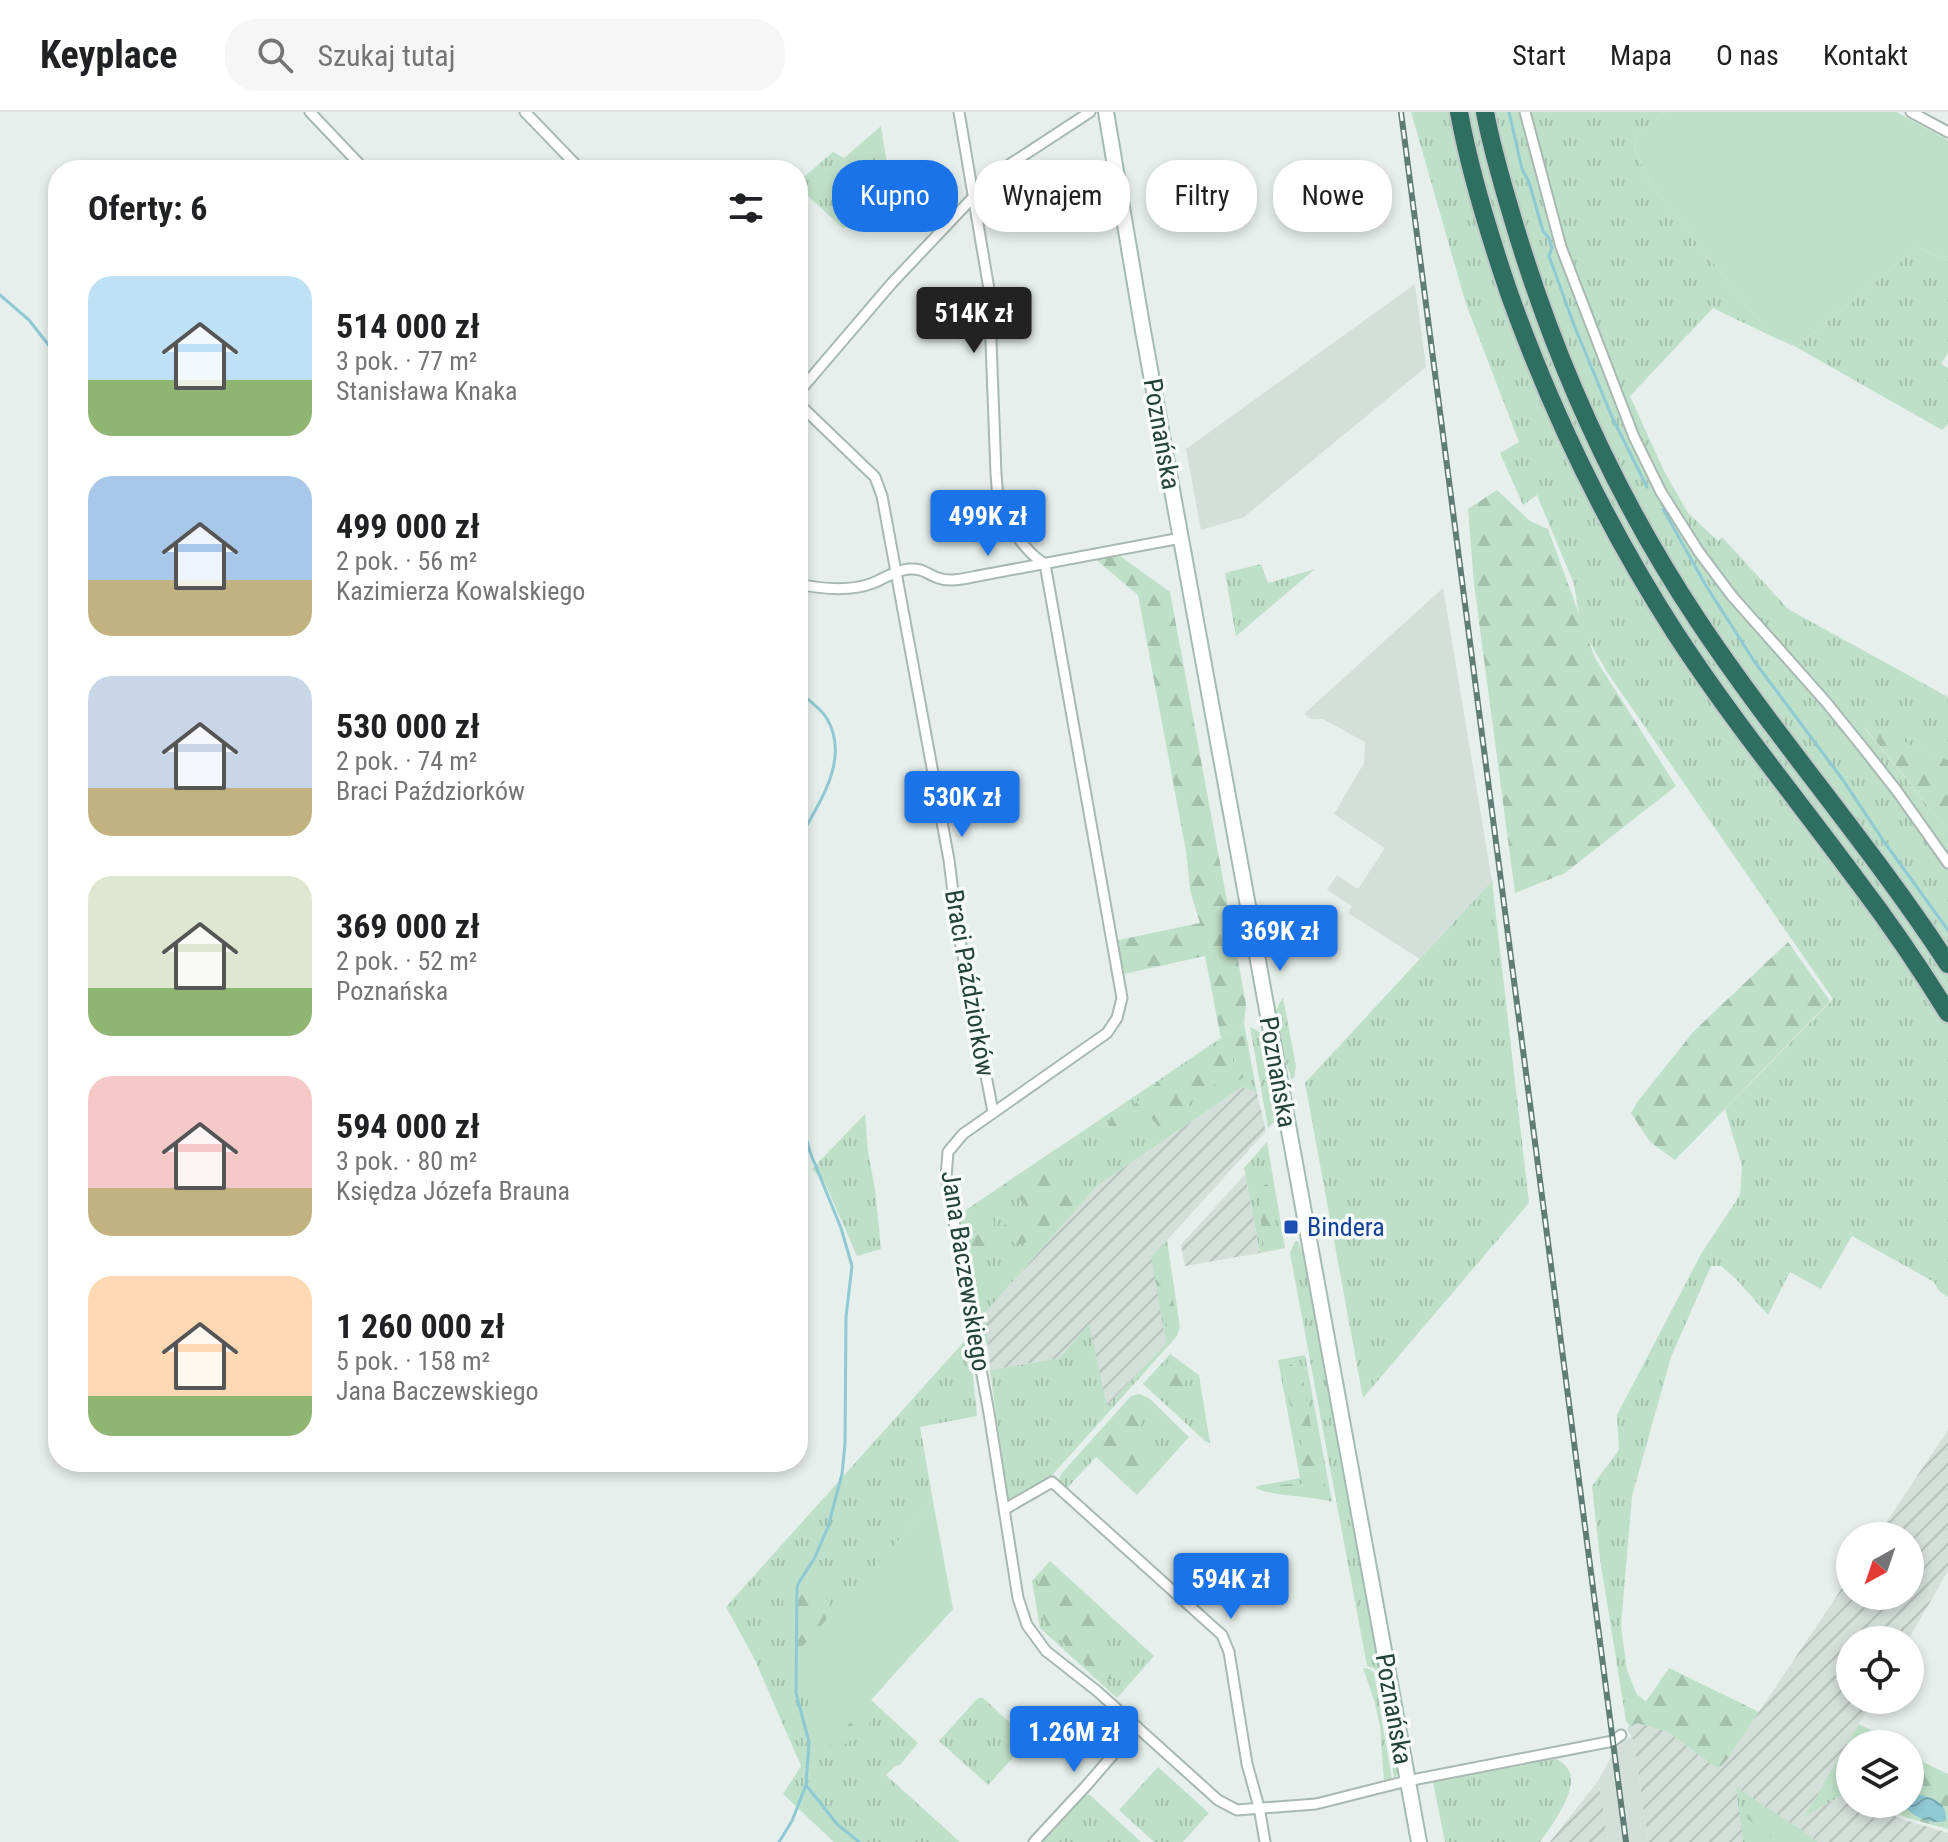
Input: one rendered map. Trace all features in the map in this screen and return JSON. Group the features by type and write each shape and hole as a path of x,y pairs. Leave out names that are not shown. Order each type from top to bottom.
{"highway":[{"path":"1459,112 1477,192 1519,322 1558,419 1604,512 1636,570 1685,647 1893,929 1948,1013"},
{"path":"1485,112 1501,181 1543,314 1582,409 1626,500 1706,632 1948,964"}],"main road":[{"name":"Poznańska","path":"1106,112 1419,1842"}],"street":[{"path":"310,112 356,160"},
{"path":"525,112 571,160"},
{"path":"808,381 892,283 974,196 959,112"},
{"path":"1015,160 1090,112"},
{"path":"1525,112 1561,247 1634,437 1661,492 1699,552 1732,596 1826,702 1897,791 1948,863"},
{"path":"1911,112 1948,132"},
{"path":"980,232 989,289 999,499 1032,557 1045,564"},
{"name":"Braci Paździorków","path":"808,413 875,477 882,496 993,1112"},
{"path":"808,586 819,589 859,587 911,569 930,572 939,578 954,579 1181,538"},
{"name":"Jana Baczewskiego","path":"1045,564 1122,998 1117,1018 1107,1033 963,1134 948,1152 946,1177 1018,1598 1027,1625 1046,1651 1097,1691 1218,1800 1237,1810 1316,1804 1407,1781 1617,1738"},
{"path":"1005,1509 1052,1482 1222,1635 1229,1652 1247,1764 1265,1842"},
{"path":"1034,1842 1137,1727"}],"shaded area":[{"path":"1415,284 1426,367 1244,517 1201,530 1186,449"},
{"path":"1443,588 1492,881 1420,959 1348,913 1352,906 1327,890 1337,875 1358,889 1385,848 1334,814 1364,763 1365,742 1323,719 1311,719 1304,714"},
{"path":"1242,1087 1257,1093 1266,1131 1152,1257 1166,1343 1106,1407 1088,1325 1059,1358 990,1370 985,1313 1097,1186"},
{"path":"1245,1174 1260,1253 1185,1266 1181,1245"},
{"path":"1948,1430 1948,1571 1916,1626 1836,1626 1836,1714 1865,1714 1855,1730 1836,1730 1836,1763 1805,1816 1836,1798 1836,1818 1899,1818 1948,1833 1948,1842 1648,1842 1634,1741 1627,1729 1637,1723 1668,1732 1718,1769 1836,1597 1836,1610 1924,1610 1924,1522 1886,1522"},
{"path":"1631,1737 1648,1842 1608,1842 1598,1781 1615,1750"},
{"path":"1598,1781 1608,1842 1550,1842"}],"green space":[{"path":"1411,112 1666,112 1639,133 1634,148 1651,184 1771,336 1713,308 1630,396 1663,469 1688,513 1718,541 1722,537 1788,609 1948,697 1948,760 1864,727 1948,831 1948,1297 1939,1291 1934,1282 1852,1236 1821,1289 1790,1272 1768,1315 1721,1266 1711,1266 1671,1357 1632,1496 1621,1626 1627,1670 1637,1695 1646,1701 1630,1726 1626,1721 1600,1559 1592,1486 1619,1450 1617,1415 1701,1254 1740,1195 1742,1166 1725,1109 1833,999 1607,672 1581,627 1574,584 1537,495 1523,505 1500,453 1519,442 1466,304"},
{"path":"1666,112 1896,112 1948,140 1948,261 1918,247 1796,347 1771,336 1651,184 1634,148 1639,133"},
{"path":"881,126 886,160 832,160 832,218 808,196 808,173 833,152 844,158"},
{"path":"1918,247 1948,261 1948,353 1941,364 1948,368 1948,424 1942,430 1796,347"},
{"path":"1497,490 1530,521 1548,529 1595,658 1676,786 1565,873 1515,893 1474,584 1468,509"},
{"path":"1120,556 1170,592 1246,1004 1244,1024 1221,1038 1205,956 1115,976 1114,941 1200,923 1190,890 1186,851 1138,595 1095,559"},
{"path":"1261,564 1268,583 1315,569 1236,636 1225,573"},
{"path":"1863,725 1948,760 1948,831"},
{"path":"1492,881 1529,1203 1363,1398 1305,1083"},
{"path":"1788,942 1830,1001 1675,1160 1650,1142 1631,1113 1693,1032"},
{"path":"1283,998 1296,1066 1294,1078 1291,1079 1276,1027 1278,1007"},
{"path":"1244,1024 1257,1093 1242,1087 1097,1186 985,1313 988,1345 978,1331 957,1216"},
{"path":"1250,1027 1260,1032 1267,1043 1277,1110 1277,1119 1268,1128"},
{"path":"1237,1034 1244,1037 1250,1072 1240,1080 1224,1080 1214,1085 1201,1098 1192,1100 1168,1128 1159,1127 1146,1104 1138,1110 1133,1108 1159,1082 1219,1044 1225,1058 1234,1062"},
{"path":"865,1114 881,1249 857,1256 825,1183 812,1169"},
{"path":"1115,1115 1128,1126 1127,1137 1118,1152 1109,1150 1103,1142 1111,1117"},
{"path":"1267,1142 1285,1248 1260,1253 1244,1168"},
{"path":"1056,1149 1053,1158 1058,1166 1081,1187 1072,1207 1036,1236 1017,1245 1003,1235 1002,1226 1019,1221 1026,1212 1025,1204 1003,1185"},
{"path":"1267,1184 1272,1191 1277,1240 1274,1244 1264,1245 1261,1208 1264,1185"},
{"path":"982,1206 994,1221 999,1252 976,1268 964,1225 966,1217"},
{"path":"1167,1240 1180,1327 1177,1336 1046,1482 1018,1498 1008,1500 990,1370 1059,1358 1089,1324 1107,1406 1166,1343 1151,1257"},
{"path":"1295,1241 1298,1241 1306,1263 1399,1768 1394,1778 1377,1674 1375,1669 1367,1666 1290,1253"},
{"path":"1162,1261 1168,1262 1176,1323 1175,1331 1170,1335 1159,1287"},
{"path":"969,1336 977,1416 920,1427 933,1501 906,1531 913,1652 871,1700 918,1743 900,1765 886,1775 960,1842 834,1842 783,1794 801,1766 754,1658 726,1607"},
{"path":"1170,1354 1199,1375 1210,1443 1143,1384"},
{"path":"1305,1355 1332,1502 1255,1488 1300,1478 1278,1360"},
{"path":"1169,1360 1178,1362 1189,1377 1181,1386 1184,1409 1176,1408 1151,1384"},
{"path":"1292,1364 1303,1377 1325,1492 1290,1492 1271,1487 1300,1485 1303,1482 1301,1438 1286,1391 1284,1373 1286,1367"},
{"path":"1139,1394 1149,1398 1189,1437 1137,1495 1096,1457 1067,1488 1059,1480 1061,1474 1131,1396"},
{"path":"1130,1406 1138,1406 1143,1412 1138,1446 1144,1451 1168,1447 1171,1450 1137,1486 1098,1453 1090,1452 1120,1413"},
{"path":"933,1501 953,1609 812,1765 814,1742 801,1648"},
{"path":"1050,1561 1154,1656 1117,1698 1040,1628 1032,1581"},
{"path":"1048,1569 1054,1570 1098,1614 1100,1647 1112,1679 1101,1678 1093,1672 1048,1626 1041,1611 1037,1587"},
{"path":"806,1576 823,1593 828,1607 817,1643 806,1667 800,1670 784,1656 787,1625 783,1602 798,1577"},
{"path":"1363,1668 1374,1673 1392,1780 1384,1781 1380,1727"},
{"path":"1669,1668 1759,1712 1718,1769 1668,1732 1637,1723 1627,1729"},
{"path":"978,1698 983,1698 1029,1740 988,1785 939,1741"},
{"path":"847,1715 869,1720 870,1729 846,1743 829,1759 823,1742"},
{"path":"1859,1724 1871,1730 1855,1730"},
{"path":"1556,1759 1566,1766 1571,1776 1570,1787 1560,1812 1540,1842 1445,1842 1433,1782"},
{"path":"1836,1763 1836,1798 1804,1817"},
{"path":"1924,1763 1948,1774 1948,1829 1907,1818 1924,1818"},
{"path":"1158,1767 1209,1813 1183,1842 1154,1842 1119,1810"},
{"path":"1736,1787 1809,1835 1818,1842 1743,1842"},
{"path":"1086,1795 1090,1795 1141,1842 1042,1842"},
{"path":"1753,1805 1804,1842 1779,1842 1748,1819 1747,1809"}],"water":[{"path":"1924,1796 1944,1808 1946,1821 1922,1819"}],"waterway":[{"path":"1509,112 1522,169 1529,182 1543,231 1549,238 1552,248 1549,256 1574,325 1612,417 1647,487"},
{"path":"0,295 29,320 48,344"},
{"path":"1663,509 1705,584 1754,661 1843,780 1948,930"},
{"path":"808,699 826,717 833,733 835,749 829,781 808,823"},
{"path":"808,1145 841,1228 852,1266 846,1317 842,1474 828,1527 797,1588 796,1693 809,1742 806,1785 837,1824 859,1842"},
{"path":"779,1842 792,1821 806,1785"}],"railway":[{"path":"1401,112 1626,1842"}],"place":[{"name":"Bindera","path":"1291,1227"}]}
